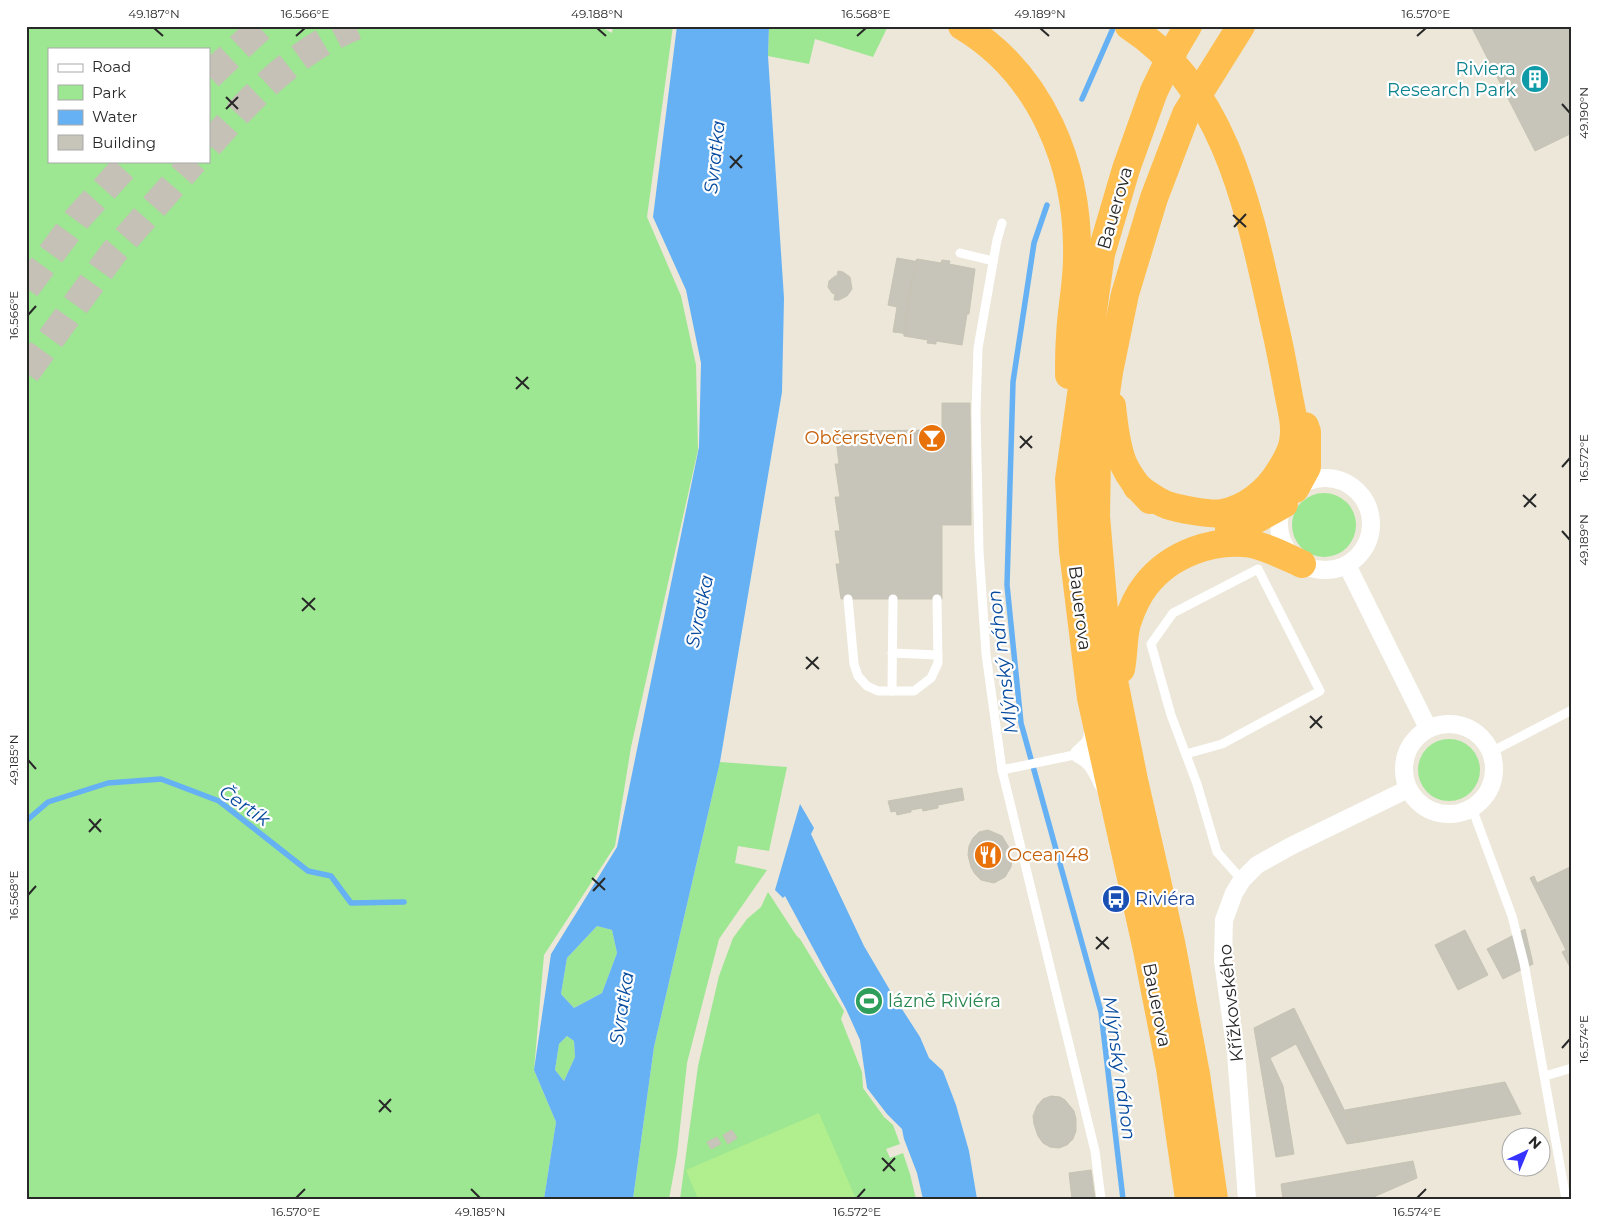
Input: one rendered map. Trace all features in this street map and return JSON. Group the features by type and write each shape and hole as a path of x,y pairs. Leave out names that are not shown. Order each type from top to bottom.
{"highway":[{"path":"962,26 976,34 1003,57 1023,80 1042,108 1059,144 1072,186 1076,218 1077,258 1070,336 1069,479"},
{"path":"1129,26 1149,41 1172,64 1194,92 1209,114 1234,168 1262,268 1281,351 1294,426 1294,442 1289,456 1274,480 1244,506 1221,514 1187,510 1166,504 1138,487"},
{"name":"Bauerova","path":"1188,26 1154,91 1126,169 1101,254 1069,479 1073,551 1104,696 1116,810 1147,950 1170,1068 1189,1199"},
{"name":"Bauerova","path":"1108,372 1125,294 1154,198 1186,114 1241,26"},
{"path":"1220,59 1254,26"},
{"path":"1108,372 1114,426 1124,464 1138,487 1162,513 1179,522 1205,528 1231,528 1257,519 1290,497 1306,467 1307,432 1281,351"},
{"path":"1108,372 1097,457 1096,516 1107,646 1104,696 1171,942 1196,1074 1214,1199"},
{"path":"1104,696 1127,623 1145,586 1159,571 1188,552 1217,543 1252,544 1272,550 1302,564"}],"street":[{"path":"1325,478 1341,481 1355,490 1365,502 1370,516 1371,530 1367,544 1358,556 1347,565 1332,570 1317,570 1302,564 1292,556 1284,544 1280,531 1280,517 1290,497 1309,481 1325,478"},
{"path":"1347,565 1428,728"},
{"path":"1104,696 1090,746 1079,754 1086,758 1096,769 1116,810"},
{"path":"1443,724 1457,724 1471,730 1483,739 1491,752 1494,766 1493,781 1486,795 1472,808 1462,813 1432,812 1419,804 1408,789 1404,778 1404,763 1408,749 1416,737 1428,728 1443,724"},
{"name":"Křížkovského","path":"1247,1199 1236,1053 1224,960 1224,920 1234,894 1242,880 1257,865 1291,846 1408,789"}],"lane":[{"path":"1002,223 978,348 976,412 979,552 986,654 1002,770 1095,1151 1101,1199"},
{"path":"960,253 994,261"},
{"path":"1186,754 1222,744 1320,691 1258,569 1173,613 1151,644 1171,715 1197,784 1217,852 1242,880"},
{"path":"892,691 893,599"},
{"path":"848,600 854,664 858,676 867,686 878,691 914,691 931,678 938,663 937,599"},
{"path":"892,653 938,655"},
{"path":"1491,752 1572,710"},
{"path":"1002,770 1079,754"},
{"path":"1472,808 1512,916 1524,962 1566,1199"},
{"path":"1545,1076 1572,1068"}],"green space":[{"path":"26,26 599,26 612,33 613,26 673,26 647,217 681,296 696,365 698,450 631,747 615,846 544,955 534,1070 556,1122 544,1199 26,1199"},
{"path":"769,26 888,26 873,57 815,39 809,64 768,56"},
{"path":"1324,493 1342,499 1350,507 1356,525 1350,543 1342,551 1324,557 1306,551 1298,543 1292,525 1298,507 1306,499"},
{"path":"1449,739 1466,744 1471,748 1475,753 1480,770 1475,787 1471,792 1466,796 1449,801 1432,796 1427,792 1423,787 1418,770 1423,753 1427,748 1432,744"},
{"path":"720,762 787,767 769,851 738,846 735,863 767,870 719,939 687,1063 677,1155 669,1199 633,1199 654,1047"},
{"path":"768,892 800,939 844,1011 841,1019 862,1072 863,1088 884,1117 893,1125 900,1144 886,1149 890,1158 903,1153 916,1199 680,1199 698,1066 719,976 733,938 747,919 761,907"},
{"path":"597,926 612,930 617,953 602,993 574,1008 561,994 567,958"},
{"path":"567,1036 574,1041 575,1057 564,1081 555,1070 559,1044"},
{"path":"819,1113 856,1199 698,1199 686,1170"}],"water":[{"name":"Svratka","path":"677,26 769,26 768,56 784,298 782,392 720,762 654,1047 633,1199 544,1199 556,1122 534,1070 551,954 617,847 699,447 701,363 686,290 653,217","holes":["597,926 612,930 617,953 602,993 574,1008 561,994 567,958","567,1036 574,1041 575,1057 564,1081 555,1070 559,1044"]},
{"name":"lázně Riviéra","path":"800,804 814,828 811,834 864,946 920,1037 929,1058 943,1071 956,1105 969,1151 977,1199 923,1199 917,1173 902,1129 887,1114 867,1088 860,1040 846,1009 785,896 783,898 775,890"}],"building":[{"name":"Riviera Research Park","path":"1471,26 1572,26 1572,133 1535,151"},
{"path":"897,258 916,263 905,321 905,332 903,331 902,333 893,332 897,307 888,305"},
{"path":"917,259 941,263 942,260 950,261 949,264 975,269 969,314 967,314 962,345 936,341 936,344 927,343 928,340 904,336 902,333 903,331 905,332 905,321 916,263 914,262"},
{"path":"838,271 850,277 852,289 847,296 834,300 835,294 828,287 829,281 837,276"},
{"path":"942,403 970,403 971,525 942,525 942,599 841,599 836,564 840,564 835,531 840,531 835,497 840,497 835,464 839,464 835,431 942,430"},
{"path":"962,788 964,800 938,805 938,808 923,811 922,808 897,815 896,811 891,812 888,801"},
{"path":"988,830 1002,836 1012,858 1011,867 1005,877 994,883 981,880 975,874 968,855 969,846 973,838 979,832"},
{"path":"1572,866 1572,971 1562,952 1566,950 1530,878 1534,876 1537,883"},
{"path":"1525,929 1533,964 1503,979 1487,949"},
{"path":"1465,930 1488,975 1458,990 1435,945"},
{"path":"1294,1008 1360,1142 1347,1144 1296,1044 1270,1058 1283,1086 1294,1154 1276,1157 1254,1028"},
{"path":"1505,1082 1521,1114 1360,1142 1345,1110"},
{"path":"1051,1096 1060,1097 1065,1100 1074,1111 1076,1119 1076,1131 1073,1139 1067,1145 1059,1148 1050,1147 1043,1143 1038,1136 1034,1124 1033,1116 1037,1106 1043,1099"},
{"path":"732,1130 737,1138 728,1144 723,1135"},
{"path":"717,1137 721,1144 711,1149 707,1142"},
{"path":"1413,1161 1417,1178 1369,1199 1283,1199 1281,1184"},
{"path":"1091,1170 1095,1199 1072,1199 1069,1173"}],"waterway":[{"name":"Mlýnský náhon","path":"1082,99 1114,26"},
{"name":"Mlýnský náhon","path":"1047,205 1034,243 1013,382 1007,585 1021,723 1101,1012 1123,1199"},
{"name":"Čertík","path":"26,821 48,802 108,783 161,779 219,801 308,871 331,876 351,903 404,902"}],"tunnel":[{"path":"210,75 262,26"},
{"path":"210,144 258,93 294,61 334,36 356,26"},
{"path":"26,288 77,219 129,162"},
{"path":"26,373 114,252 193,162"}],"place":[{"name":"Riviera Research Park","path":"1535,79"},
{"name":"Občerstvení","path":"932,438"},
{"name":"Ocean48","path":"988,855"},
{"name":"Riviéra","path":"1116,899"},
{"name":"lázně Riviéra","path":"869,1001"}]}
